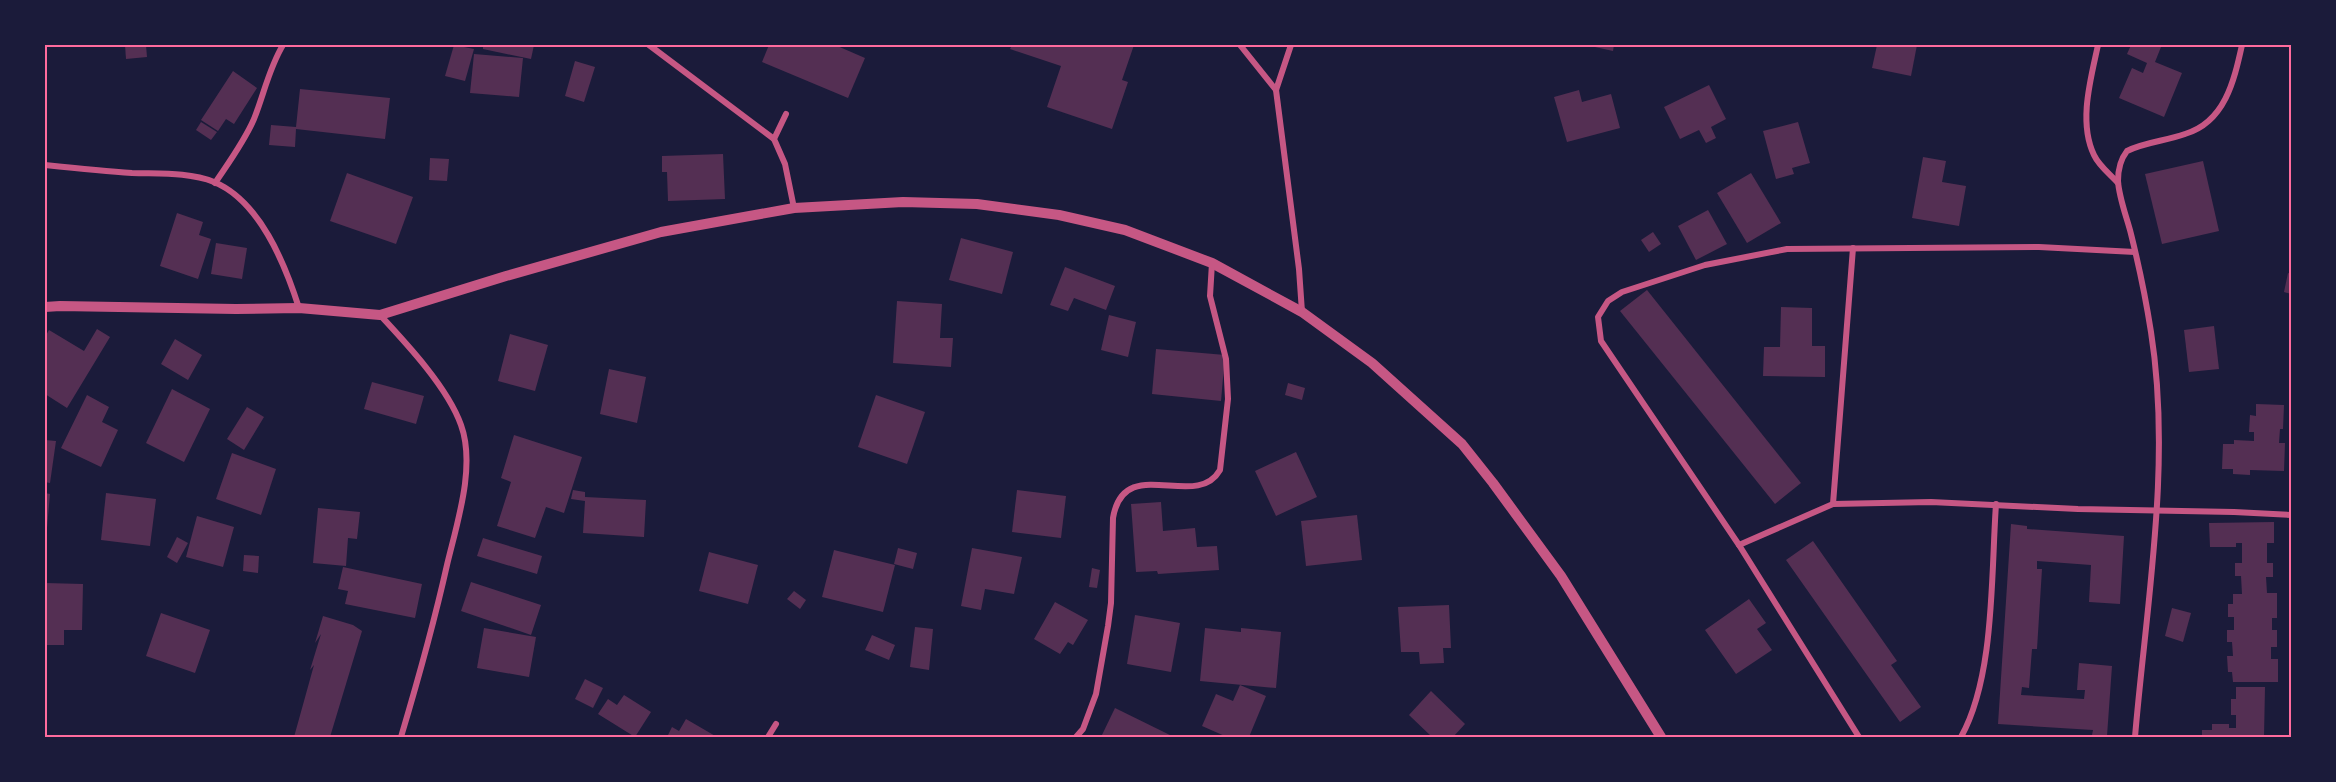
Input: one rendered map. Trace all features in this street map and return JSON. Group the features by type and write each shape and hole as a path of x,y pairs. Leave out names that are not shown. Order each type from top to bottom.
{"street":[{"path":"216,183 254,119 269,71 283,45"},
{"path":"650,45 774,138 785,164 794,208"},
{"path":"1239,45 1276,90"},
{"path":"1290,45 1276,90 1299,269 1302,312"},
{"path":"2098,45 2089,87 2088,130 2094,156 2118,183"},
{"path":"2135,737 2156,512 2157,392 2151,333 2118,183 2121,162 2127,151 2186,134 2200,128 2212,118 2223,105 2231,86 2242,45"},
{"path":"774,138 786,114"},
{"path":"45,165 174,175 200,178 216,183 243,202 271,241 288,273 299,308"},
{"path":"45,308 60,306 299,308 380,315 661,232 794,208 903,202 988,206 1059,215 1125,230 1212,263 1302,312 1372,363 1468,452 1562,576 1660,737"},
{"path":"1859,737 1739,545 1601,340 1598,317 1608,301 1622,292 1705,265 1788,249 2039,247 2135,252"},
{"path":"1833,504 1853,248"},
{"path":"1076,737 1083,729 1096,694 1111,603 1113,518 1120,496 1135,486 1166,484 1200,486 1215,477 1220,470 1223,457 1227,389 1226,359 1210,296 1212,263"},
{"path":"380,315 403,339 456,411 462,428 466,458 463,497 421,669 401,737"},
{"path":"1739,545 1833,504 1931,502 2156,512 2291,515"},
{"path":"1961,737 1970,721 1983,672 1996,504"},
{"path":"768,737 776,724"}],"building":[{"path":"125,45 146,45 147,57 126,59"},
{"path":"454,45 474,49 465,81 445,76"},
{"path":"483,45 534,45 531,59 483,49"},
{"path":"769,45 835,45 865,58 848,98 762,62"},
{"path":"1012,45 1134,45 1122,80 1128,82 1112,129 1047,107 1061,66 1010,49"},
{"path":"1586,45 1614,45 1613,51"},
{"path":"1877,45 1917,45 1911,76 1872,68"},
{"path":"2131,45 2161,47 2155,62 2182,73 2164,117 2119,98 2132,68 2143,73 2147,63 2127,54"},
{"path":"474,54 523,58 519,97 470,93"},
{"path":"575,61 595,67 584,102 565,96"},
{"path":"233,71 257,88 234,124 226,119 218,131 201,120"},
{"path":"1709,85 1726,119 1711,127 1716,138 1706,143 1699,130 1680,139 1664,107"},
{"path":"300,89 390,98 385,139 296,129 295,147 269,145 271,125 296,127"},
{"path":"1579,90 1582,102 1611,94 1620,128 1567,142 1554,97"},
{"path":"201,122 217,132 211,140 196,130"},
{"path":"1798,122 1810,163 1792,168 1794,174 1776,179 1763,131"},
{"path":"723,154 725,199 668,201 667,172 662,172 662,156"},
{"path":"1923,157 1946,161 1942,182 1966,186 1959,226 1912,218"},
{"path":"430,158 449,159 447,181 429,180"},
{"path":"2203,161 2219,231 2162,244 2145,174"},
{"path":"347,173 413,197 396,244 330,221"},
{"path":"1751,173 1781,223 1747,243 1717,193"},
{"path":"1708,210 1727,244 1696,260 1678,226"},
{"path":"177,213 203,222 199,235 211,239 198,279 160,266"},
{"path":"1653,232 1661,244 1649,252 1641,240"},
{"path":"961,238 1013,252 1002,294 949,280"},
{"path":"216,243 247,248 242,279 211,274"},
{"path":"1065,267 1115,286 1106,310 1074,298 1068,311 1050,305"},
{"path":"2288,273 2291,274 2291,294 2284,292"},
{"path":"1647,290 1801,483 1775,504 1620,311"},
{"path":"897,301 942,304 940,338 953,338 951,367 893,363"},
{"path":"1781,307 1812,308 1812,346 1825,346 1825,377 1763,376 1764,347 1780,347"},
{"path":"1109,315 1136,322 1128,357 1101,350"},
{"path":"2214,326 2219,369 2189,372 2184,330"},
{"path":"97,329 110,337 67,408 45,394 45,337 49,330 84,351"},
{"path":"510,334 548,345 535,391 498,381"},
{"path":"175,339 202,355 188,380 161,364"},
{"path":"1156,349 1225,355 1221,401 1152,394"},
{"path":"609,369 646,377 637,423 600,414"},
{"path":"372,382 424,396 416,424 364,409"},
{"path":"1288,383 1305,388 1302,400 1285,395"},
{"path":"172,389 210,409 184,462 146,443"},
{"path":"87,395 109,407 102,422 118,430 101,467 61,448"},
{"path":"876,395 925,412 907,464 858,447"},
{"path":"2256,404 2284,405 2283,429 2280,429 2279,443 2285,443 2284,471 2250,470 2250,475 2233,474 2233,469 2222,469 2223,444 2234,444 2234,440 2254,441 2254,432 2249,432 2250,415 2256,416"},
{"path":"247,407 264,417 244,450 227,439"},
{"path":"514,435 582,457 564,513 546,507 535,538 497,526 511,482 501,478"},
{"path":"45,440 56,441 50,483 45,482"},
{"path":"1296,452 1317,497 1276,516 1255,471"},
{"path":"232,453 276,469 261,515 216,499"},
{"path":"573,490 585,492 585,497 646,500 644,537 583,533 585,501 571,499"},
{"path":"1017,490 1066,496 1061,538 1012,532"},
{"path":"45,493 50,494 47,528 45,528"},
{"path":"106,493 156,499 150,546 101,540"},
{"path":"1161,502 1163,531 1195,528 1197,547 1217,546 1219,570 1158,574 1157,571 1136,572 1131,504"},
{"path":"318,508 360,512 357,539 348,538 346,566 313,563"},
{"path":"1357,515 1362,560 1306,566 1301,521"},
{"path":"197,516 234,527 223,567 186,557"},
{"path":"2274,522 2274,543 2267,543 2267,563 2273,563 2273,577 2266,577 2267,593 2277,593 2277,618 2272,618 2272,630 2277,630 2277,647 2271,647 2271,659 2278,659 2278,682 2233,682 2232,672 2228,672 2227,656 2233,656 2232,642 2227,642 2227,630 2234,630 2234,617 2228,617 2228,604 2233,604 2233,594 2242,594 2241,576 2235,576 2235,563 2242,563 2242,543 2236,543 2236,547 2210,547 2209,523"},
{"path":"2011,524 2027,526 2027,529 2124,536 2120,604 2089,602 2091,565 2037,561 2037,569 2042,569 2037,649 2032,649 2029,688 2022,687 2021,695 2084,699 2085,690 2077,690 2079,663 2112,666 2107,736 2092,735 2093,730 1998,724"},
{"path":"177,537 188,543 177,563 167,557"},
{"path":"483,538 542,556 537,574 477,556"},
{"path":"1813,541 1897,661 1891,665 1921,707 1900,722 1786,560"},
{"path":"898,548 917,553 913,569 894,564"},
{"path":"972,548 1022,557 1014,594 985,589 981,610 961,606"},
{"path":"834,550 895,565 883,612 822,597"},
{"path":"709,552 758,565 748,604 699,591"},
{"path":"244,555 259,556 258,573 243,571"},
{"path":"343,567 422,584 415,618 345,604 348,591 338,589"},
{"path":"1092,568 1100,570 1097,588 1089,587"},
{"path":"471,582 541,605 531,635 461,611"},
{"path":"45,583 83,584 82,630 64,630 64,645 45,645"},
{"path":"794,591 806,600 800,609 787,599"},
{"path":"1749,599 1766,623 1757,629 1772,650 1736,674 1705,630"},
{"path":"1055,602 1088,620 1073,645 1068,642 1060,654 1034,639"},
{"path":"1449,605 1451,648 1443,648 1444,663 1420,664 1419,652 1401,652 1398,607"},
{"path":"2172,608 2191,613 2183,642 2165,636"},
{"path":"161,613 210,630 195,673 146,656"},
{"path":"1135,615 1180,623 1171,672 1127,664"},
{"path":"323,616 353,625 362,631 330,737 294,737 314,665 310,670 321,634 315,643"},
{"path":"915,627 933,629 929,670 910,667"},
{"path":"484,628 536,637 529,677 477,668"},
{"path":"1205,628 1241,632 1241,628 1281,632 1276,688 1200,681"},
{"path":"872,635 895,645 889,660 865,650"},
{"path":"585,679 603,688 593,708 575,699"},
{"path":"1240,685 1266,696 1249,737 1227,737 1202,726 1216,694 1233,701"},
{"path":"2236,687 2265,687 2264,737 2202,737 2202,730 2212,730 2212,724 2229,724 2229,728 2236,728 2236,715 2231,715 2231,699 2236,699"},
{"path":"1431,691 1465,724 1453,737 1432,737 1409,715"},
{"path":"624,695 651,712 635,737 598,714 608,699 617,705"},
{"path":"1115,708 1174,737 1101,737"},
{"path":"686,719 717,737 667,737 672,727 679,731"}]}
